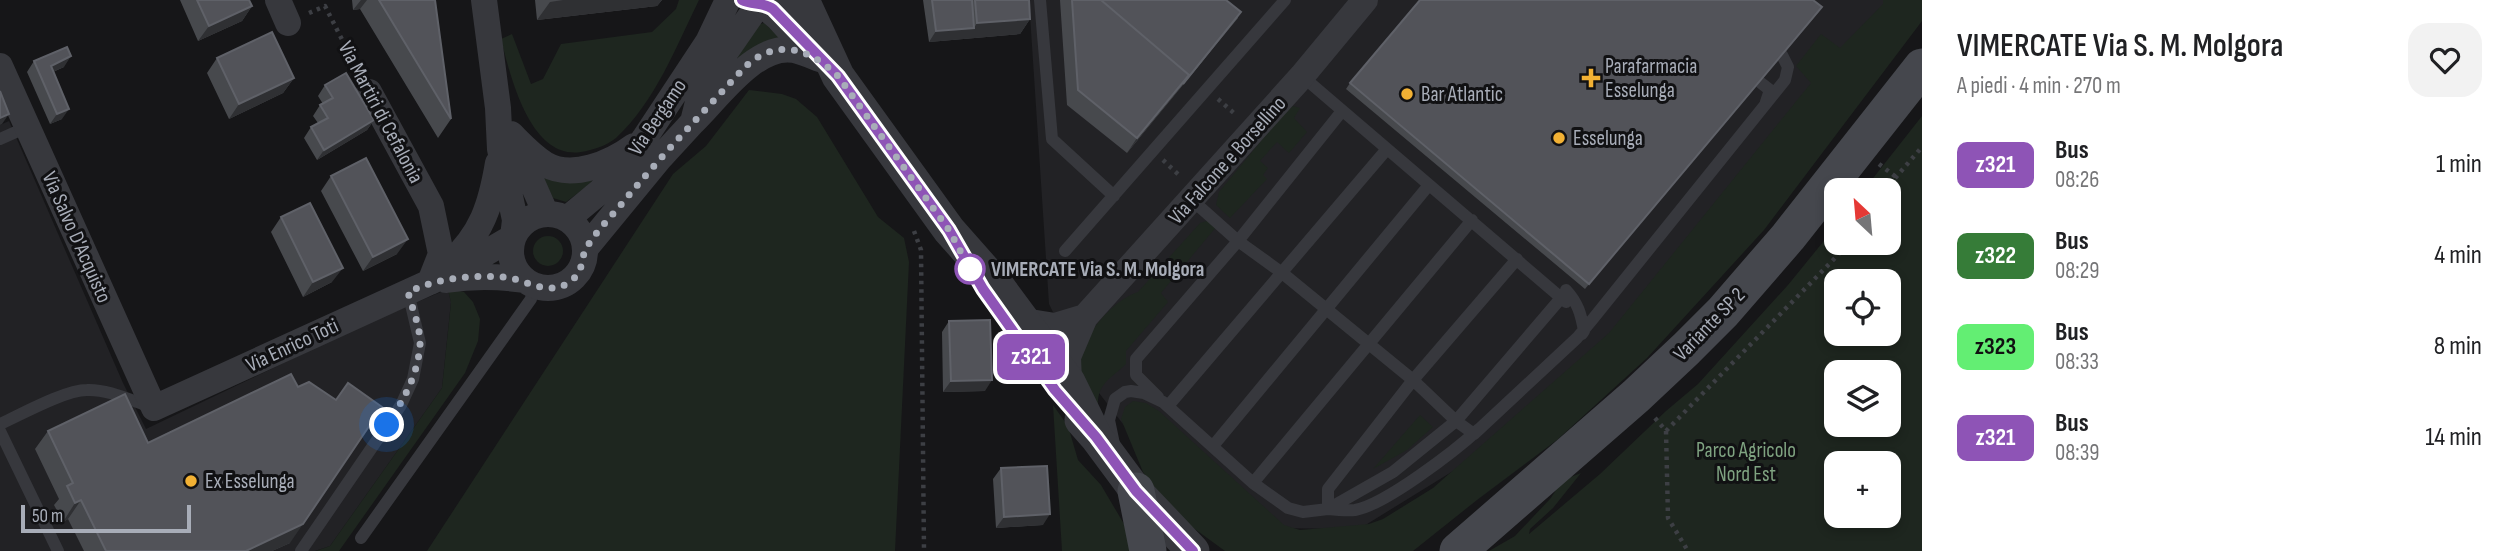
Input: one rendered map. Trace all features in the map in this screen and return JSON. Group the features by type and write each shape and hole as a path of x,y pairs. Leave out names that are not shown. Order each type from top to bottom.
{"main road":[{"name":"Variante SP 2","path":"1458,550 1636,396 1686,349 1755,276 1922,67"},
{"path":"1129,481 1148,551"}],"street":[{"path":"484,0 514,220 511,256 513,265 528,283 544,289 565,285 580,269 585,249 580,232 557,216 505,141"},
{"path":"803,0 829,68"},
{"name":"Via Falcone e Borsellino","path":"1069,382 1068,357 1085,317 1301,76 1362,1"},
{"path":"755,2 781,16 829,68 949,230 995,282 1069,382 1096,437"},
{"name":"Via Bergamo","path":"585,249 693,122 702,86 755,2"},
{"name":"Via Bergamo","path":"557,216 615,179 708,42 755,2"},
{"path":"693,122 760,56 779,50 793,50 829,68"},
{"name":"Via Salvo D'Acquisto","path":"0,66 155,408"},
{"name":"Via Martiri di Cefalonia","path":"369,92 431,206 441,254 419,287"},
{"path":"505,141 546,164 566,170 586,168 611,160 644,139"},
{"path":"419,287 476,236 494,185 505,141"},
{"path":"513,236 527,220 557,216"},
{"path":"949,230 990,301 1055,390 1096,437 1129,481 1193,551"},
{"name":"Via Enrico Toti","path":"155,408 467,264 513,236"},
{"name":"Via Enrico Toti","path":"419,287 471,276 503,277 528,283"},
{"path":"1024,321 1055,326 1085,317"},
{"path":"1129,481 1166,551"}],"lane":[{"path":"1040,0 1052,139 1114,196"},
{"path":"1065,251 1285,0"},
{"path":"1192,200 1238,241 1281,272 1413,380 1456,421 1474,434 1577,338 1763,110 1785,79 1788,67 1782,55"},
{"path":"1301,76 1517,259 1577,302 1584,331 1476,432 1428,469 1386,496 1357,510 1303,512 1288,508 1253,483 1166,404 1136,375 1136,359 1238,241 1342,111"},
{"path":"1761,83 1770,90 1763,110"},
{"path":"0,139 27,127"},
{"path":"1166,404 1387,149"},
{"path":"1213,446 1429,185"},
{"path":"1253,483 1472,220"},
{"path":"1328,509 1328,488 1413,380 1517,259"},
{"path":"361,538 531,299 528,283"},
{"path":"301,551 401,404 413,379 420,343 419,287"},
{"path":"1564,294 1592,320"},
{"path":"1328,509 1393,472 1456,421 1564,294"},
{"path":"58,551 0,424 69,393 88,389 155,408"},
{"path":"1129,481 1109,421 1115,399 1125,392 1137,392 1166,404"}],"path":[{"name":"Via Martiri di Cefalonia","path":"283,12 325,6 369,92"},
{"path":"1895,178 1922,147"},
{"path":"912,225 921,250 924,551"},
{"path":"1666,430 1837,256"},
{"path":"1636,396 1666,430 1668,517 1688,551"}],"shaded area":[{"path":"1029,0 1906,0 1759,211 1492,447 1359,529 1261,528 1123,424 1082,371 1049,304"},
{"path":"9,121 123,383 146,429 363,325 448,289 451,302 442,388 330,546 315,551 0,551 0,125"}],"green space":[{"path":"679,0 699,0 664,73 630,124 612,141 590,150 563,151 548,143 525,112 501,39 512,34 531,84 543,79 561,44 652,32 676,9"},
{"path":"1883,0 1922,0 1922,21 1764,230 1647,358 1557,440 1413,551 1225,551 1188,524 1155,490 1143,472 1121,419 1125,407 1133,401 1146,403 1159,411 1284,525 1300,530 1369,524 1383,519 1433,488 1609,333 1811,83 1796,66 1821,34 1840,48 1883,4"},
{"path":"764,23 786,43 720,80 760,24"},
{"path":"749,90 782,94 796,99 817,117 878,217 904,238 909,262 895,551 427,551 673,174 706,146"},
{"path":"1293,106 1300,108 1294,118 1307,132 1289,153 1277,142 1260,161 1268,168 1263,175 1267,179 1230,218 1216,205 1219,192 1285,112"},
{"name":"Parco Agricolo Nord Est","path":"1922,116 1922,551 1489,551 1515,536 1550,499 1563,480 1581,473 1553,508 1530,529 1529,534 1600,474 1698,384 1788,285 1824,241 1824,256 1901,255 1901,178 1873,178"},
{"path":"606,167 566,202 553,198 538,168"},
{"path":"1210,220 1217,226 1161,293 1168,302 1126,351 1126,364 1103,386 1098,406 1083,386 1079,370 1080,357 1093,329 1115,306 1138,292 1200,223"},
{"path":"548,236 559,240 563,251 559,262 548,266 537,262 533,251 537,240"},
{"path":"448,289 464,292 473,302 480,319 478,341 465,373 339,551 316,551 330,546 442,388 451,303"},
{"path":"1053,405 1068,426 1078,460 1101,485 1124,524 1131,551 1062,551"},
{"path":"1420,415 1433,427 1407,450 1373,469"}],"building":[{"path":"197,0 249,0 252,6 209,26"},
{"path":"379,0 435,0 451,119"},
{"path":"932,0 972,0 974,28 936,31"},
{"path":"975,0 1029,0 1030,19 977,23"},
{"path":"1072,0 1101,0 1189,75 1137,138 1078,90"},
{"path":"1101,0 1226,0 1241,12 1183,84 1189,75"},
{"name":"Esselunga","path":"1420,0 1813,0 1822,7 1589,284 1350,83"},
{"path":"272,32 294,78 239,104 217,58"},
{"path":"67,47 71,56 51,66 69,109 57,114 34,61"},
{"path":"346,73 374,120 324,150 311,127 328,118 320,105 333,98 325,85"},
{"path":"0,91 9,114 0,118"},
{"path":"366,158 408,239 373,257 331,176"},
{"path":"310,203 343,268 313,282 281,217"},
{"path":"990,320 992,380 951,381 949,321"},
{"name":"Ex Esselunga","path":"291,374 298,387 309,382 336,400 348,383 382,407 303,524 246,551 106,551 81,500 75,503 67,486 73,483 48,431 125,394 148,443"},
{"path":"1047,466 1050,514 1004,517 1001,468"}],"bus line":[{"name":"z321","path":"742,0 755,5 767,4 838,76 949,230 983,289 1055,390 1096,437 1136,491 1193,551"}],"place":[{"name":"Parafarmacia Esselunga","path":"1591,78"},
{"name":"Bar Atlantic","path":"1407,94"},
{"name":"Esselunga","path":"1559,138"},
{"name":"VIMERCATE Via S. M. Molgora","path":"970,269"},
{"name":"Ex Esselunga","path":"191,481"}],"route":[{"path":"387,425 413,379 420,343 408,292 430,282 471,276 524,280 544,289 565,285 580,269 585,249 659,159 745,68 769,51 793,50 820,59 838,76 949,230 970,269"}]}
